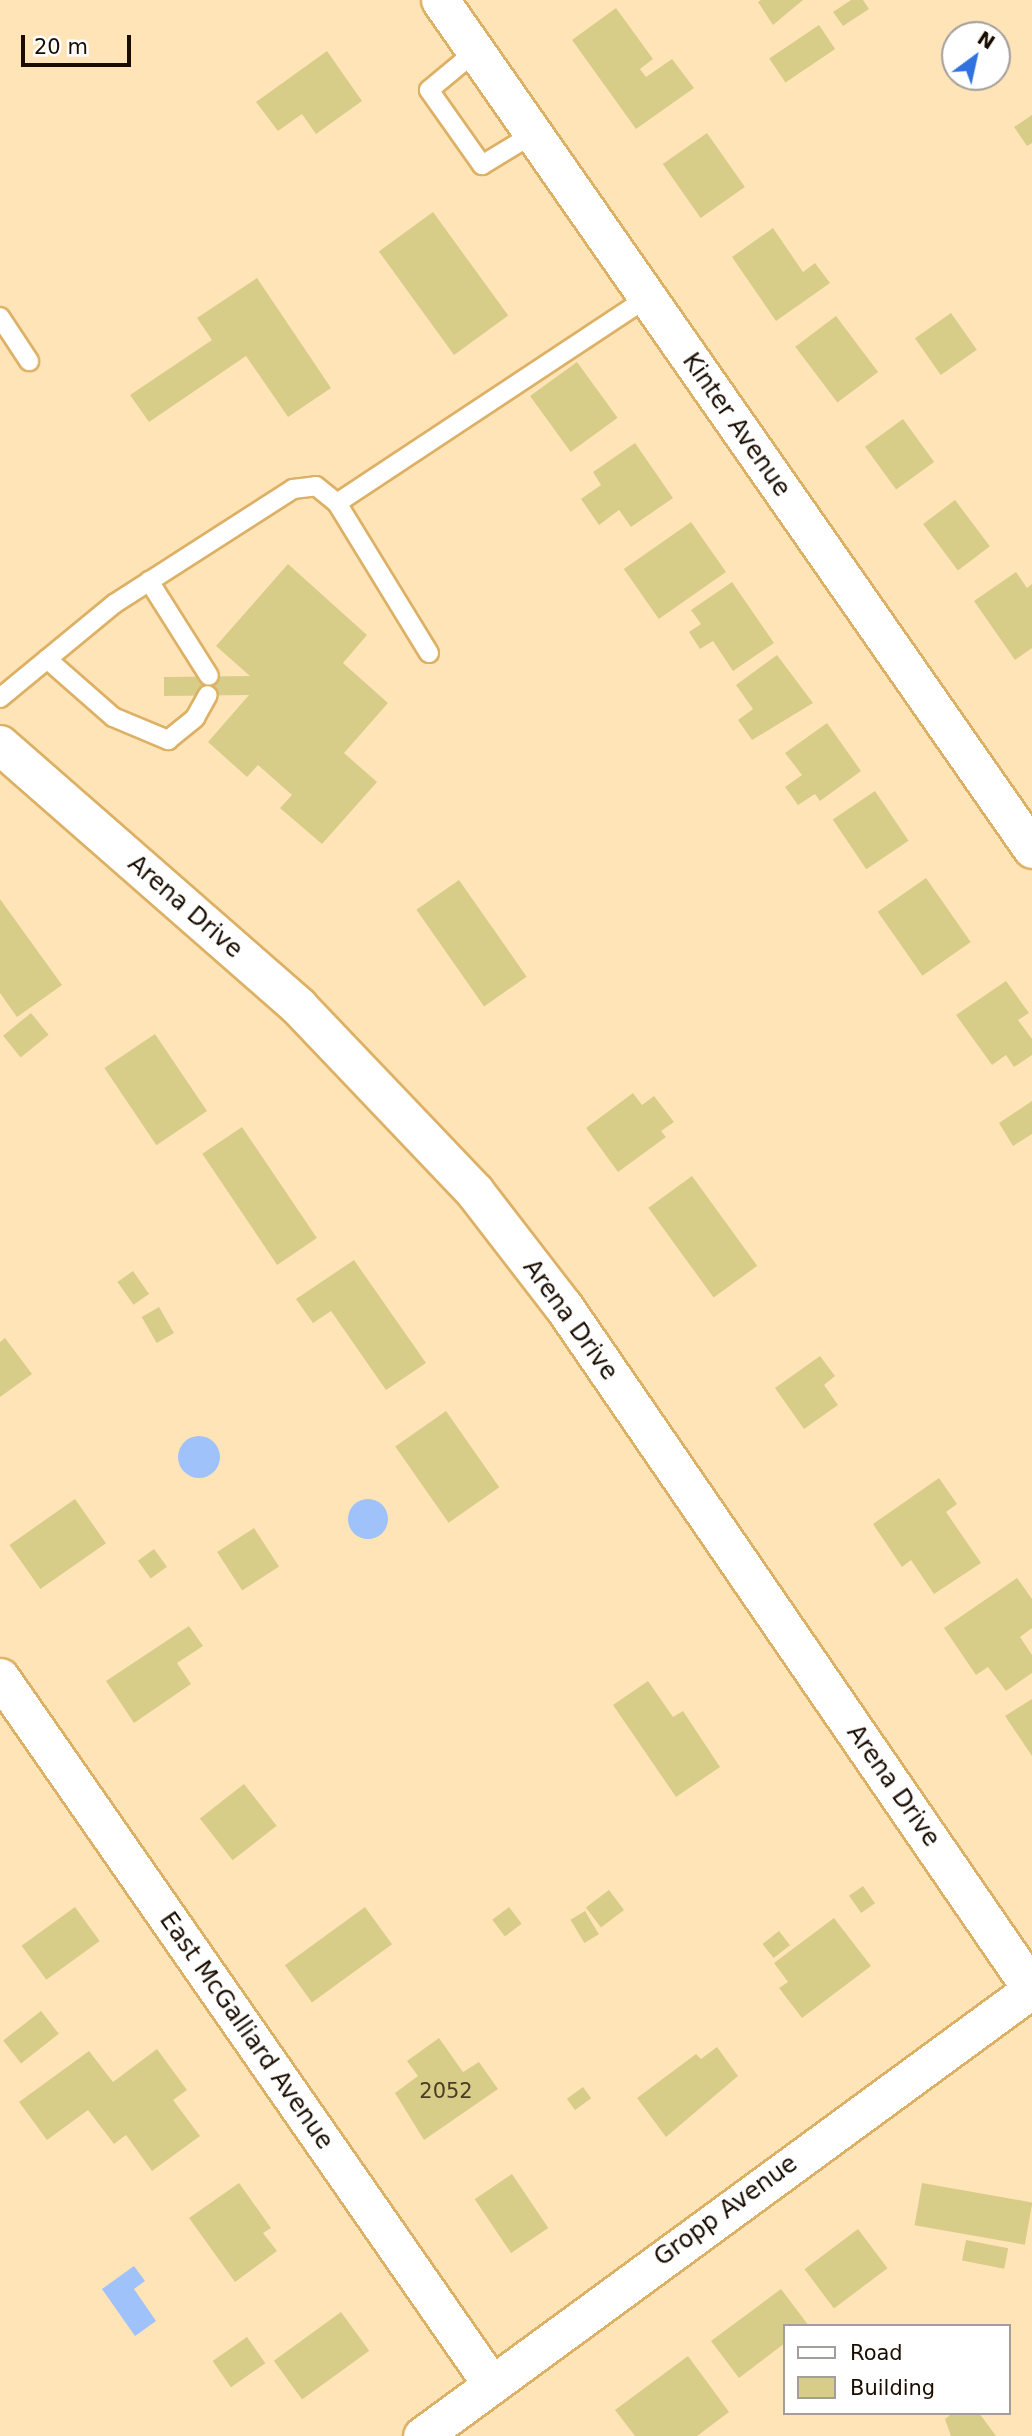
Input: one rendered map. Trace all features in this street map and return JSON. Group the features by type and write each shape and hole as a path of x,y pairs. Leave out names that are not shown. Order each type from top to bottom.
{"main road":[{"name":"Arena Drive","path":"0,745 299,1007 475,1192 564,1307 1032,1989"}],"street":[{"name":"Kinter Avenue","path":"440,0 1032,849"},
{"name":"East McGalliard Avenue","path":"0,1677 492,2385"},
{"name":"Gropp Avenue","path":"422,2436 1032,1989"}],"lane":[{"path":"476,51 429,90 482,165 533,134"},
{"path":"337,502 648,298"},
{"path":"0,317 29,361"},
{"path":"0,698 149,581 293,489 316,486 337,502 429,653"},
{"path":"149,581 209,676"},
{"path":"47,659 113,717 168,740 195,718 208,695"}],"water":[{"path":"199,1436 214,1442 220,1457 214,1472 199,1478 184,1472 178,1457 184,1442"},
{"path":"368,1499 376,1500 382,1505 387,1511 387,1527 382,1533 376,1538 368,1539 360,1538 354,1533 349,1527 348,1519 349,1511 354,1505 360,1500"},
{"path":"134,2266 145,2281 134,2289 156,2321 135,2336 102,2289"}],"building":[{"path":"761,0 803,0 773,25 758,2"},
{"path":"851,0 863,0 869,9 843,26 833,12"},
{"path":"616,8 653,59 640,69 646,77 672,59 694,88 636,129 572,40"},
{"path":"819,25 835,49 785,83 769,59"},
{"path":"327,51 362,101 316,134 302,114 278,131 256,102"},
{"path":"1032,115 1032,143 1027,146 1014,127"},
{"path":"707,133 745,187 701,218 663,164"},
{"path":"433,212 508,316 454,355 379,251"},
{"path":"773,228 803,272 815,263 830,283 776,321 732,257"},
{"path":"257,278 331,388 288,417 246,356 149,422 130,395 212,340 197,318"},
{"path":"951,313 977,350 941,375 915,338"},
{"path":"836,316 878,372 837,403 795,347"},
{"path":"577,362 618,418 571,452 530,396"},
{"path":"903,419 934,462 896,490 865,447"},
{"path":"635,443 673,498 631,527 619,510 599,525 581,499 601,485 593,472"},
{"path":"955,500 990,546 958,570 923,524"},
{"path":"691,522 726,572 659,619 624,569"},
{"path":"288,564 367,635 343,663 388,703 344,753 377,782 322,844 280,808 292,795 258,765 247,777 208,742 249,695 164,696 164,677 250,676 216,646"},
{"path":"1016,572 1027,588 1032,584 1032,648 1015,660 974,601"},
{"path":"732,582 774,643 733,671 713,641 700,649 689,632 701,624 691,610"},
{"path":"777,655 813,703 752,740 738,720 753,709 736,685"},
{"path":"827,723 861,771 820,801 815,794 798,805 785,787 802,775 785,753"},
{"path":"875,791 909,841 866,869 833,820"},
{"path":"926,878 971,942 922,976 878,912"},
{"path":"459,880 527,977 484,1006 416,910"},
{"path":"0,899 62,985 17,1017 0,993"},
{"path":"1006,981 1029,1013 1018,1020 1032,1039 1032,1055 1014,1067 1006,1055 992,1065 956,1015"},
{"path":"31,1013 49,1035 21,1057 3,1036"},
{"path":"155,1034 207,1111 156,1145 104,1068"},
{"path":"633,1093 642,1105 654,1096 674,1122 661,1131 666,1137 618,1172 586,1128"},
{"path":"1032,1101 1032,1134 1013,1146 999,1123"},
{"path":"242,1127 317,1238 277,1265 202,1154"},
{"path":"692,1176 757,1266 714,1298 648,1208"},
{"path":"354,1260 426,1363 386,1390 331,1311 313,1323 296,1299"},
{"path":"133,1271 149,1294 133,1305 117,1282"},
{"path":"159,1307 174,1333 157,1343 142,1317"},
{"path":"5,1338 32,1374 0,1397 0,1342"},
{"path":"820,1356 835,1376 824,1385 838,1405 804,1429 775,1388"},
{"path":"446,1411 499,1487 449,1523 395,1447"},
{"path":"939,1478 957,1504 946,1512 981,1563 934,1594 911,1560 902,1567 873,1524"},
{"path":"75,1499 106,1543 40,1589 9,1545"},
{"path":"254,1528 279,1567 242,1591 217,1552"},
{"path":"154,1549 167,1567 151,1579 138,1561"},
{"path":"1017,1578 1032,1599 1032,1628 1020,1637 1032,1655 1032,1673 1006,1691 988,1667 976,1675 944,1628"},
{"path":"189,1626 203,1646 177,1663 191,1684 134,1723 106,1681"},
{"path":"648,1681 673,1717 683,1711 720,1767 676,1797 613,1705"},
{"path":"1032,1699 1032,1756 1005,1716"},
{"path":"244,1784 277,1826 233,1860 200,1818"},
{"path":"863,1886 875,1903 861,1913 849,1896"},
{"path":"609,1890 624,1910 601,1927 586,1907"},
{"path":"75,1907 100,1941 46,1980 22,1946"},
{"path":"365,1907 392,1944 312,2002 285,1965"},
{"path":"509,1907 522,1924 505,1936 492,1920"},
{"path":"585,1911 599,1934 584,1943 570,1920"},
{"path":"834,1918 871,1966 802,2018 779,1988 788,1982 774,1963"},
{"path":"779,1931 790,1945 774,1958 762,1944"},
{"path":"41,2011 59,2034 21,2063 3,2041"},
{"path":"439,2038 463,2072 479,2062 498,2089 424,2140 395,2093 418,2076 407,2061"},
{"path":"717,2047 738,2076 666,2137 637,2098 696,2054 701,2059"},
{"path":"157,2049 187,2090 173,2100 200,2136 152,2171 126,2135 114,2144 88,2110 47,2140 19,2102 89,2051 113,2082"},
{"path":"583,2087 591,2098 575,2110 567,2099"},
{"path":"512,2174 548,2228 511,2253 475,2199"},
{"path":"239,2183 271,2228 263,2233 277,2251 235,2282 189,2218"},
{"path":"922,2183 1032,2202 1025,2245 915,2225"},
{"path":"858,2229 887,2268 834,2308 804,2269"},
{"path":"966,2240 1008,2248 1004,2269 962,2261"},
{"path":"781,2289 807,2324 783,2324 783,2345 739,2378 711,2341"},
{"path":"341,2312 369,2351 302,2400 274,2361"},
{"path":"247,2337 265,2363 231,2387 213,2361"},
{"path":"688,2356 729,2412 697,2436 635,2436 615,2410"},
{"path":"950,2415 980,2415 996,2436 951,2436 945,2419"}]}
